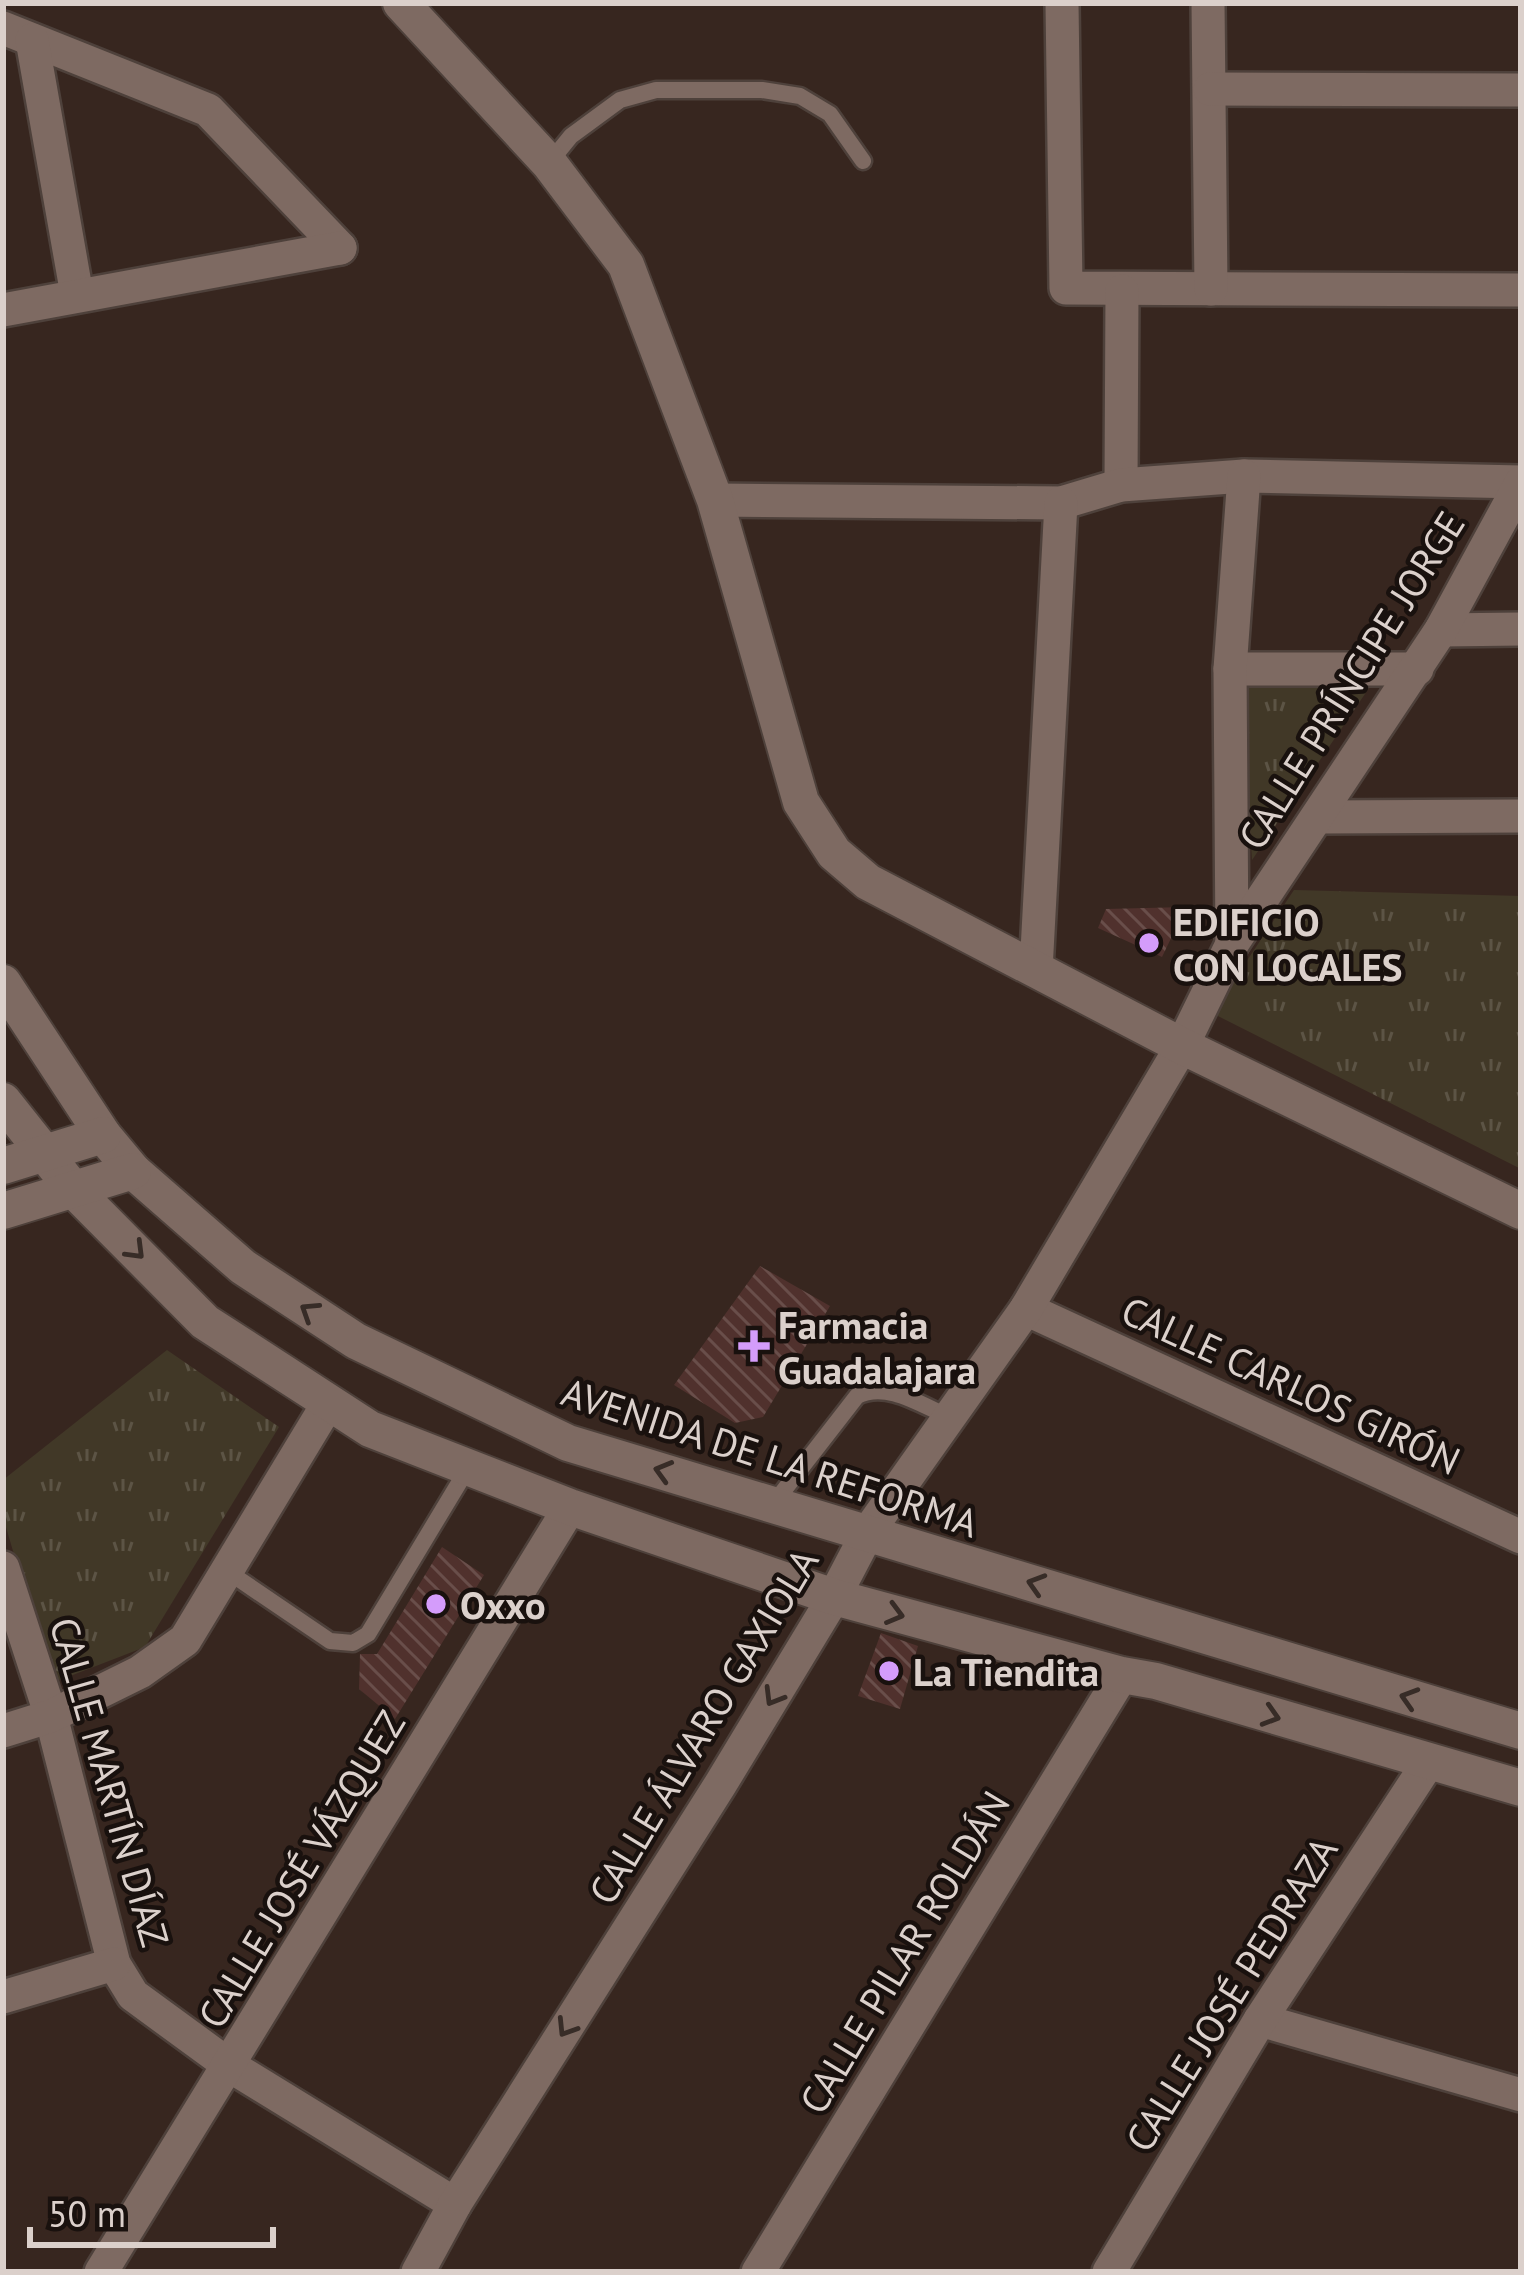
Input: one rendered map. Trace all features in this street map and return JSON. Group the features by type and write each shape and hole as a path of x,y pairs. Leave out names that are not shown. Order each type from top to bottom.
{"main road":[{"path":"401,3 549,163 626,265 715,500 801,802 834,853 868,882 1182,1046 1521,1210"},
{"name":"AVENIDA DE LA REFORMA","path":"3,982 103,1135 133,1171 243,1267 356,1342 568,1443 1521,1731"},
{"path":"3,1101 74,1189 205,1322 370,1429 570,1507 834,1597 1122,1676 1156,1681 1521,1788"},
{"path":"3,1166 103,1135"},
{"path":"3,1211 133,1171"}],"street":[{"path":"1062,3 1066,289 1521,290"},
{"path":"1208,3 1211,289"},
{"path":"3,310 340,248 208,110 18,34"},
{"path":"18,34 77,296"},
{"path":"1210,89 1521,90"},
{"path":"1120,485 1122,291"},
{"path":"715,500 1061,503 1120,485 1244,476 1521,483"},
{"path":"1232,944 1231,669 1244,476"},
{"name":"CALLE PRÍNCIPE JORGE","path":"1182,1046 1232,944 1417,669 1521,483"},
{"path":"1036,970 1061,503"},
{"path":"1441,630 1521,629"},
{"path":"1231,669 1417,669"},
{"path":"1319,817 1521,816"},
{"name":"CALLE ÁLVARO GAXIOLA","path":"418,2272 454,2204 834,1597 868,1532 1026,1309 1182,1046"},
{"name":"CALLE CARLOS GIRÓN","path":"1026,1309 1521,1537"},
{"path":"3,1731 50,1716 140,1672 185,1640 329,1402"},
{"name":"CALLE JOSÉ VÁZQUEZ","path":"101,2272 570,1507"},
{"name":"CALLE MARTÍN DÍAZ","path":"3,1568 50,1716 114,1964 133,1995 230,2066 454,2204"},
{"name":"CALLE PILAR ROLDÁN","path":"758,2272 1122,1676"},
{"name":"CALLE JOSÉ PEDRAZA","path":"1109,2272 1260,2020 1428,1763"},
{"path":"3,1997 114,1964"},
{"path":"1260,2020 1521,2095"}],"lane":[{"path":"549,163 571,136 620,100 656,90 762,90 800,96 830,115 863,161"},
{"path":"774,1503 857,1396 872,1389 890,1392 949,1417"},
{"path":"227,1571 330,1641 352,1642 368,1634 469,1467"}],"green space":[{"path":"1241,685 1369,688 1252,860"},
{"path":"1294,890 1521,896 1521,1169 1212,1013"},
{"path":"167,1350 279,1427 145,1647 52,1683 3,1517 3,1480"}],"building":[{"name":"EDIFICIO CON LOCALES","path":"1186,907 1162,957 1098,928 1106,909"},
{"name":"Farmacia Guadalajara","path":"760,1266 830,1306 763,1417 735,1423 674,1385"},
{"name":"Oxxo","path":"442,1547 484,1575 395,1719 359,1689 360,1654 377,1654"},
{"name":"La Tiendita","path":"881,1633 918,1646 900,1709 858,1696"}],"place":[{"name":"EDIFICIO CON LOCALES","path":"1149,943"},
{"name":"Farmacia Guadalajara","path":"754,1346"},
{"name":"Oxxo","path":"436,1604"},
{"name":"La Tiendita","path":"889,1671"}]}
